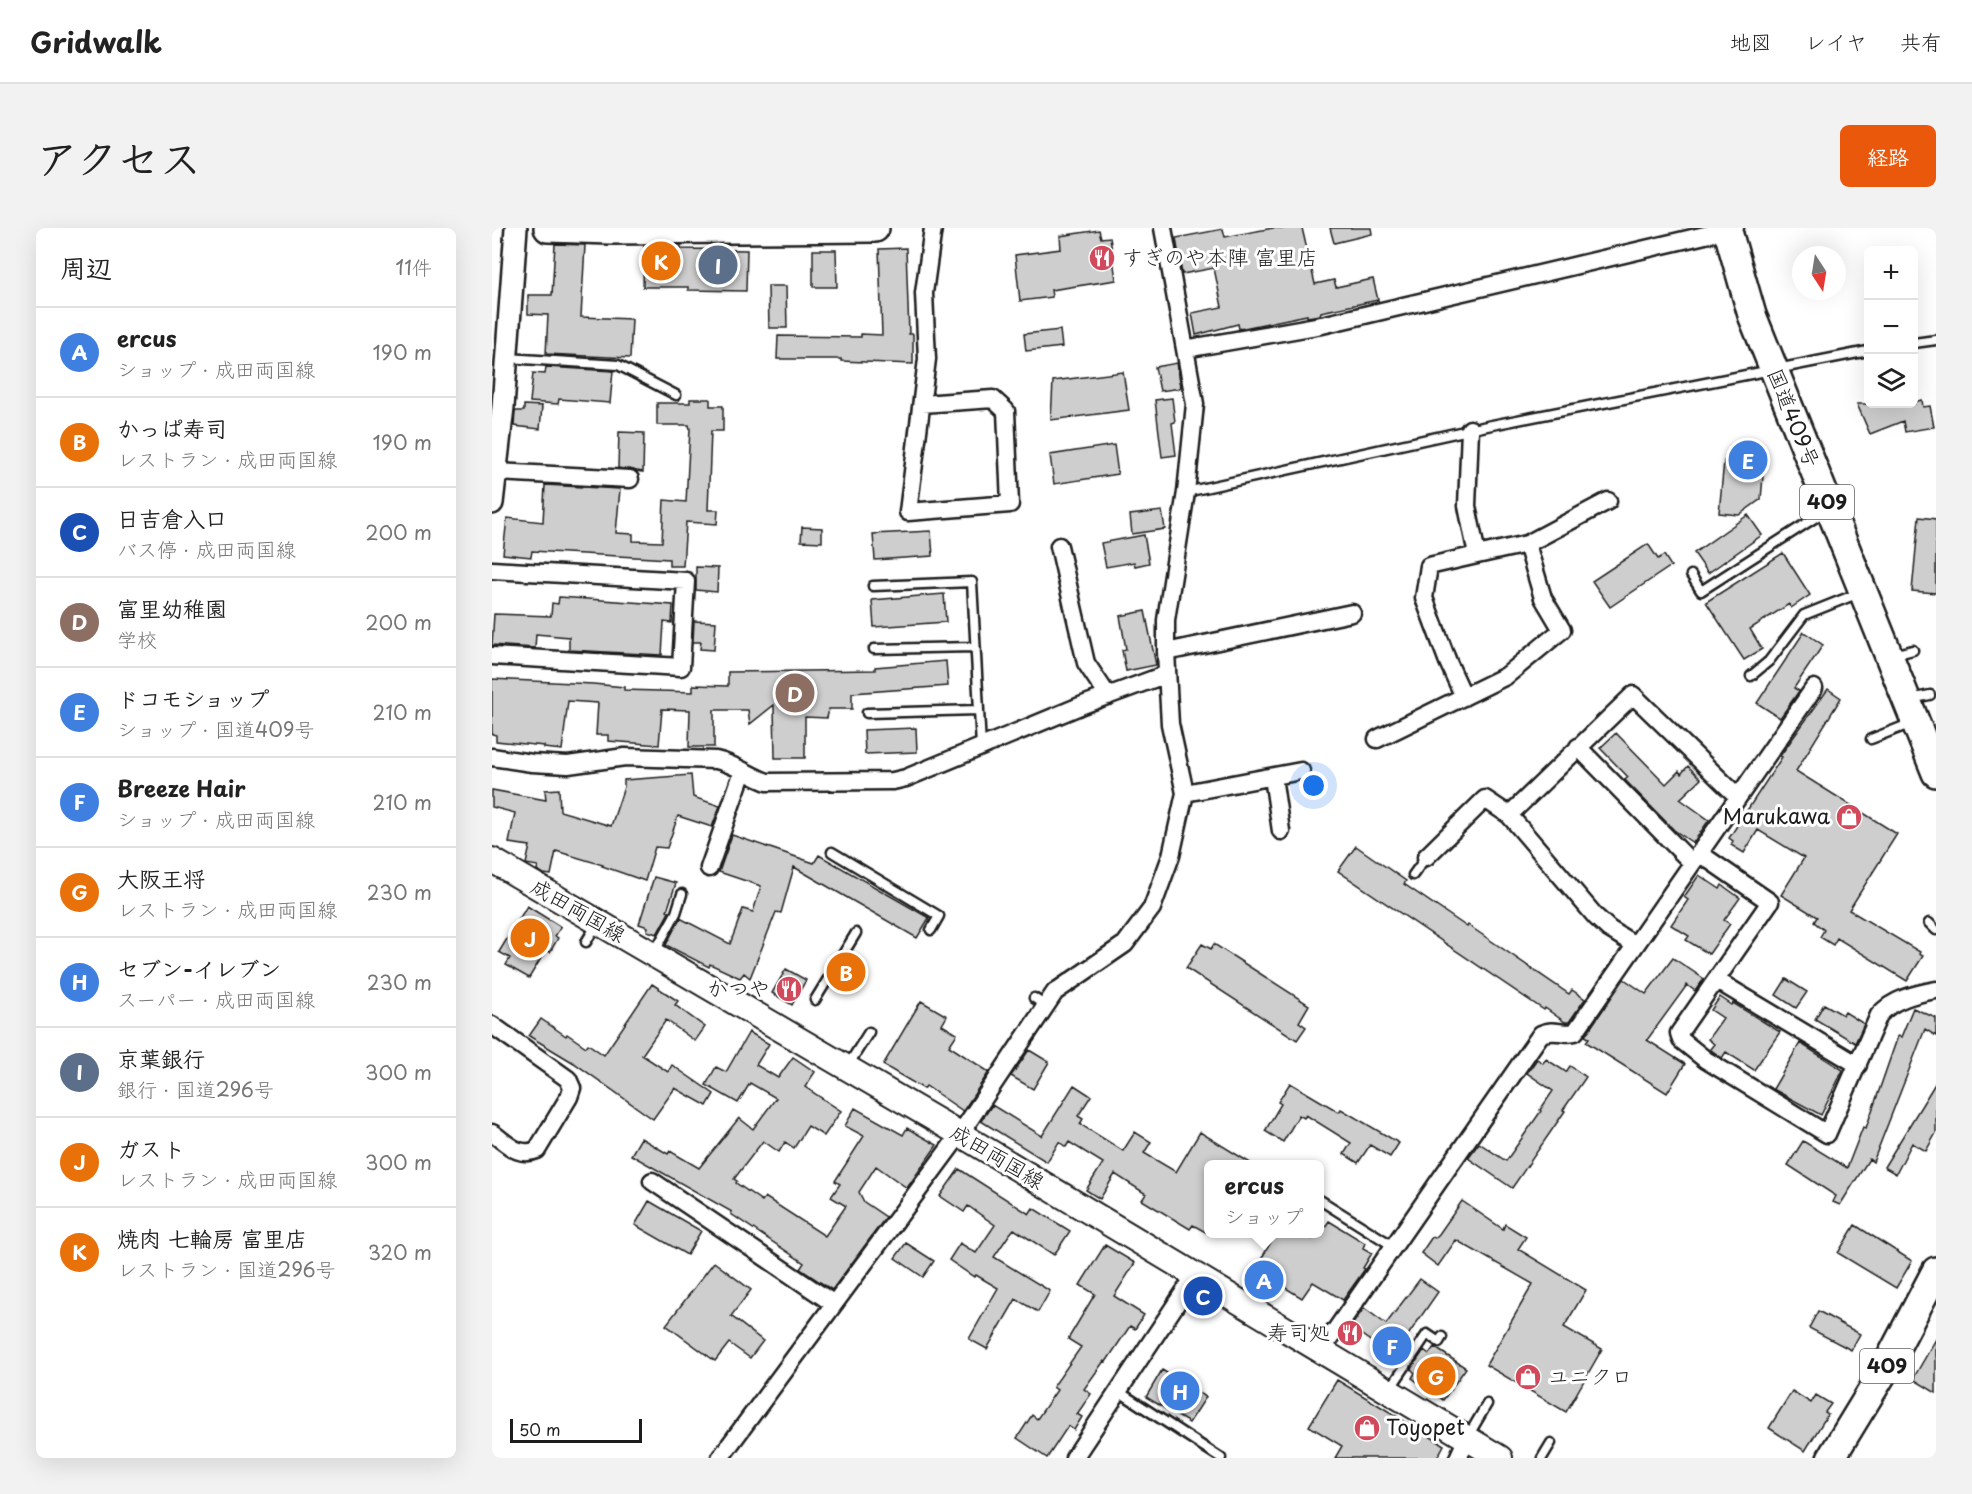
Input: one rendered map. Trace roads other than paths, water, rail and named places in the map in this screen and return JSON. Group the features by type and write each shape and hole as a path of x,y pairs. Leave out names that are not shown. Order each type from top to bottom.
{"highway":[{"path":"548,228 875,228"},
{"name":"国道409号","path":"1730,229 1752,315 1863,591 1901,653 1936,773"},
{"name":"409","path":"1831,1458 1881,1376 1936,1271"}],"main road":[{"name":"成田両国線","path":"492,860 592,932 653,954 1196,1274 1389,1392 1462,1448 1493,1456"}],"street":[{"path":"492,503 499,357 516,228"},
{"path":"922,404 993,399 1006,411 1010,504 908,512 927,359 924,292 933,228"},
{"path":"720,1458 960,1134 1040,1002 1125,944 1152,908 1171,856 1185,793 1170,724 1166,620 1186,492 1195,404 1163,228"},
{"path":"1185,349 1322,325 1730,229"},
{"path":"1470,429 1467,506 1477,555"},
{"path":"494,477 630,479"},
{"path":"1464,697 1424,598 1429,566 1527,544 1608,501"},
{"path":"1377,739 1506,676 1562,630 1543,598 1527,544"},
{"path":"1059,546 1086,663 1108,696"},
{"path":"492,570 686,581 681,667 492,656"},
{"path":"1166,652 1352,613"},
{"path":"492,757 568,765 625,758 716,760 727,762 767,782 893,781 906,778 1167,674"},
{"path":"1321,1351 1541,1034 1549,1030 1566,1034 1575,1032 1814,688"},
{"path":"1509,815 1633,695 1738,797"},
{"path":"1578,747 1695,858 1770,902 1679,1033 1681,1040 1706,1060 1827,1134 1879,1015 1887,1005 1936,990"},
{"path":"708,868 743,771"},
{"path":"1185,793 1301,771"},
{"path":"1273,777 1281,831"},
{"path":"1426,856 1485,799 1509,815 1596,918 1635,945"},
{"path":"1716,980 1858,1065"},
{"path":"492,1025 568,1079 572,1088 569,1097 537,1150 528,1154 520,1152 492,1133"},
{"path":"652,1181 834,1304"},
{"path":"1074,1458 1196,1274"}],"lane":[{"path":"1918,342 1936,339"},
{"path":"1186,492 1470,429 1864,352"},
{"path":"499,357 618,365 676,395"},
{"path":"1690,575 1701,591 1830,508"},
{"path":"873,586 972,582 981,747"},
{"path":"1750,676 1769,661 1804,615 1863,591"},
{"path":"874,649 975,647"},
{"path":"1871,739 1917,706"},
{"path":"867,713 978,710"},
{"path":"832,852 939,916 931,930"},
{"path":"1413,875 1426,856"},
{"path":"653,954 676,913 682,894"},
{"path":"1929,923 1936,930"},
{"path":"815,1000 856,933"},
{"path":"847,1067 869,1032"},
{"path":"1324,1203 1393,1246"},
{"path":"1389,1392 1427,1334 1439,1342 1442,1337"},
{"path":"1118,1391 1221,1458"},
{"path":"1462,1448 1487,1404"},
{"path":"1542,1458 1551,1443"}],"place":[{"name":"すぎのや本陣 富里店","path":"1102,258"},
{"name":"焼肉 七輪房 富里店","path":"661,261"},
{"name":"京葉銀行","path":"718,265"},
{"name":"ドコモショップ","path":"1748,460"},
{"name":"富里幼稚園","path":"795,693"},
{"name":"Marukawa","path":"1849,817"},
{"name":"ガスト","path":"530,938"},
{"name":"かっぱ寿司","path":"846,972"},
{"name":"かつや","path":"789,989"},
{"name":"ercus","path":"1264,1280"},
{"name":"日吉倉入口","path":"1203,1296"},
{"name":"寿司処","path":"1350,1333"},
{"name":"Breeze Hair","path":"1392,1346"},
{"name":"大阪王将","path":"1436,1376"},
{"name":"ユニクロ","path":"1528,1377"},
{"name":"セブン-イレブン","path":"1180,1391"},
{"name":"Toyopet","path":"1367,1428"}]}
